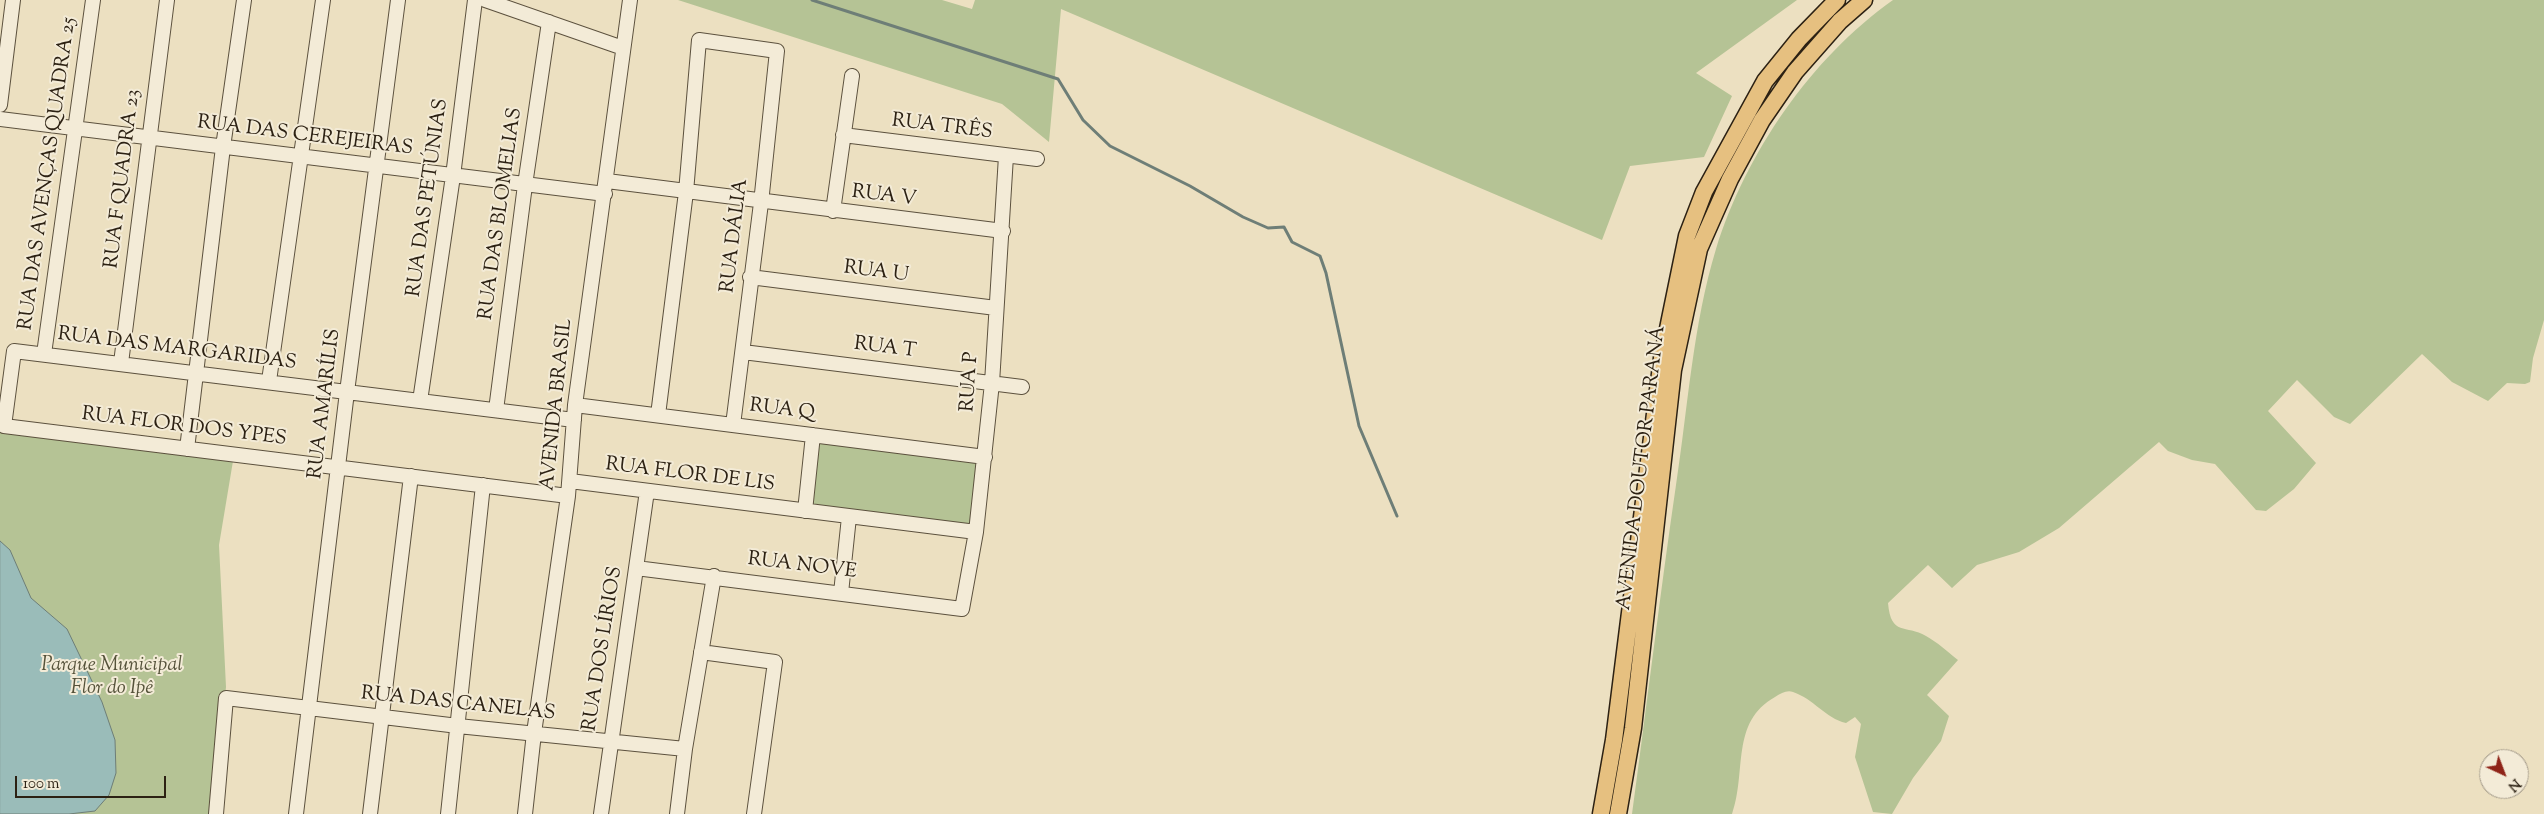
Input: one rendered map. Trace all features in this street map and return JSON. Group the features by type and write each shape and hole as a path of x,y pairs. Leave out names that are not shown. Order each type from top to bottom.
{"main road":[{"name":"AVENIDA DOUTOR PARANÁ","path":"1601,814 1614,740 1662,358 1686,236 1704,192 1765,81 1799,39 1837,0"},
{"name":"AVENIDA DOUTOR PARANÁ","path":"1618,814 1633,728 1673,370 1699,249 1730,179 1762,120 1795,72 1840,21 1864,0"}],"street":[{"path":"0,105 13,0"},
{"name":"RUA DAS AVENÇAS QUADRA 25","path":"44,354 93,0"},
{"name":"RUA F QUADRA 23","path":"121,363 167,0"},
{"path":"187,449 223,147 244,0"},
{"path":"269,382 323,0"},
{"name":"RUA AMARÍLIS","path":"296,814 347,392 398,0"},
{"name":"RUA DAS PETÚNIAS","path":"420,401 453,176 475,0"},
{"path":"485,0 623,48"},
{"name":"AVENIDA BRASIL","path":"525,814 534,733 570,481 575,405 606,188 630,0"},
{"name":"RUA DAS BLOMELIAS","path":"496,410 525,185 549,22"},
{"name":"RUA DÁLIA","path":"686,192 699,40 777,51 761,203 750,278 733,425"},
{"path":"833,211 852,76"},
{"name":"RUA DAS CEREJEIRAS","path":"0,119 525,185 686,192"},
{"name":"RUA TRÊS","path":"843,135 1037,159"},
{"name":"RUA P","path":"962,609 976,532 985,457 1003,231 1006,156"},
{"path":"658,415 686,192"},
{"name":"RUA V","path":"686,192 761,203 1003,231"},
{"name":"RUA U","path":"750,278 996,308"},
{"name":"RUA DAS MARGARIDAS","path":"4,426 14,351 197,372 574,420"},
{"name":"RUA T","path":"742,352 1022,387"},
{"name":"RUA Q","path":"575,405 985,457"},
{"name":"RUA FLOR DOS YPES","path":"4,426 568,496"},
{"path":"805,511 813,435"},
{"path":"370,814 411,476"},
{"name":"RUA FLOR DE LIS","path":"570,481 976,532"},
{"path":"448,814 483,486"},
{"name":"RUA DOS LÍRIOS","path":"601,814 610,741 648,491"},
{"path":"840,593 849,517"},
{"name":"RUA NOVE","path":"636,568 714,576 962,609"},
{"path":"677,814 685,749 714,576"},
{"path":"701,652 775,662 754,814"},
{"name":"RUA DAS CANELAS","path":"216,814 226,698 458,726 685,749"}],"green space":[{"path":"678,0 942,0 972,9 975,0 1797,0 1696,73 1732,96 1704,157 1630,166 1602,240 1061,9 1049,142 1002,104"},
{"path":"1893,0 2544,0 2544,320 2533,358 2530,382 2525,384 2507,383 2488,401 2452,382 2422,354 2350,424 2334,417 2297,380 2268,411 2316,463 2294,489 2266,511 2256,510 2215,464 2192,460 2168,451 2159,442 2059,528 2019,552 1977,565 1952,588 1928,565 1888,603 1892,621 1901,628 1926,636 1958,660 1927,695 1949,716 1941,741 1913,778 1892,814 1873,812 1855,757 1861,724 1855,717 1846,723 1839,721 1807,699 1788,691 1761,707 1751,720 1742,749 1739,782 1732,814 1632,814 1696,336 1708,277 1716,249 1729,213 1745,178 1785,110 1835,50 1863,23"},
{"name":"Parque Municipal Flor do Ipê","path":"0,432 233,461 219,545 226,687 213,814 0,814"},
{"path":"816,439 982,459 974,526 808,506"}],"water":[{"path":"0,541 10,550 31,598 67,629 102,702 115,740 116,773 109,795 95,811 69,814 0,814"}],"waterway":[{"path":"812,0 1058,79 1083,120 1110,146 1190,186 1243,217 1268,228 1284,227 1292,242 1320,256 1326,273 1359,426 1397,516"}]}
